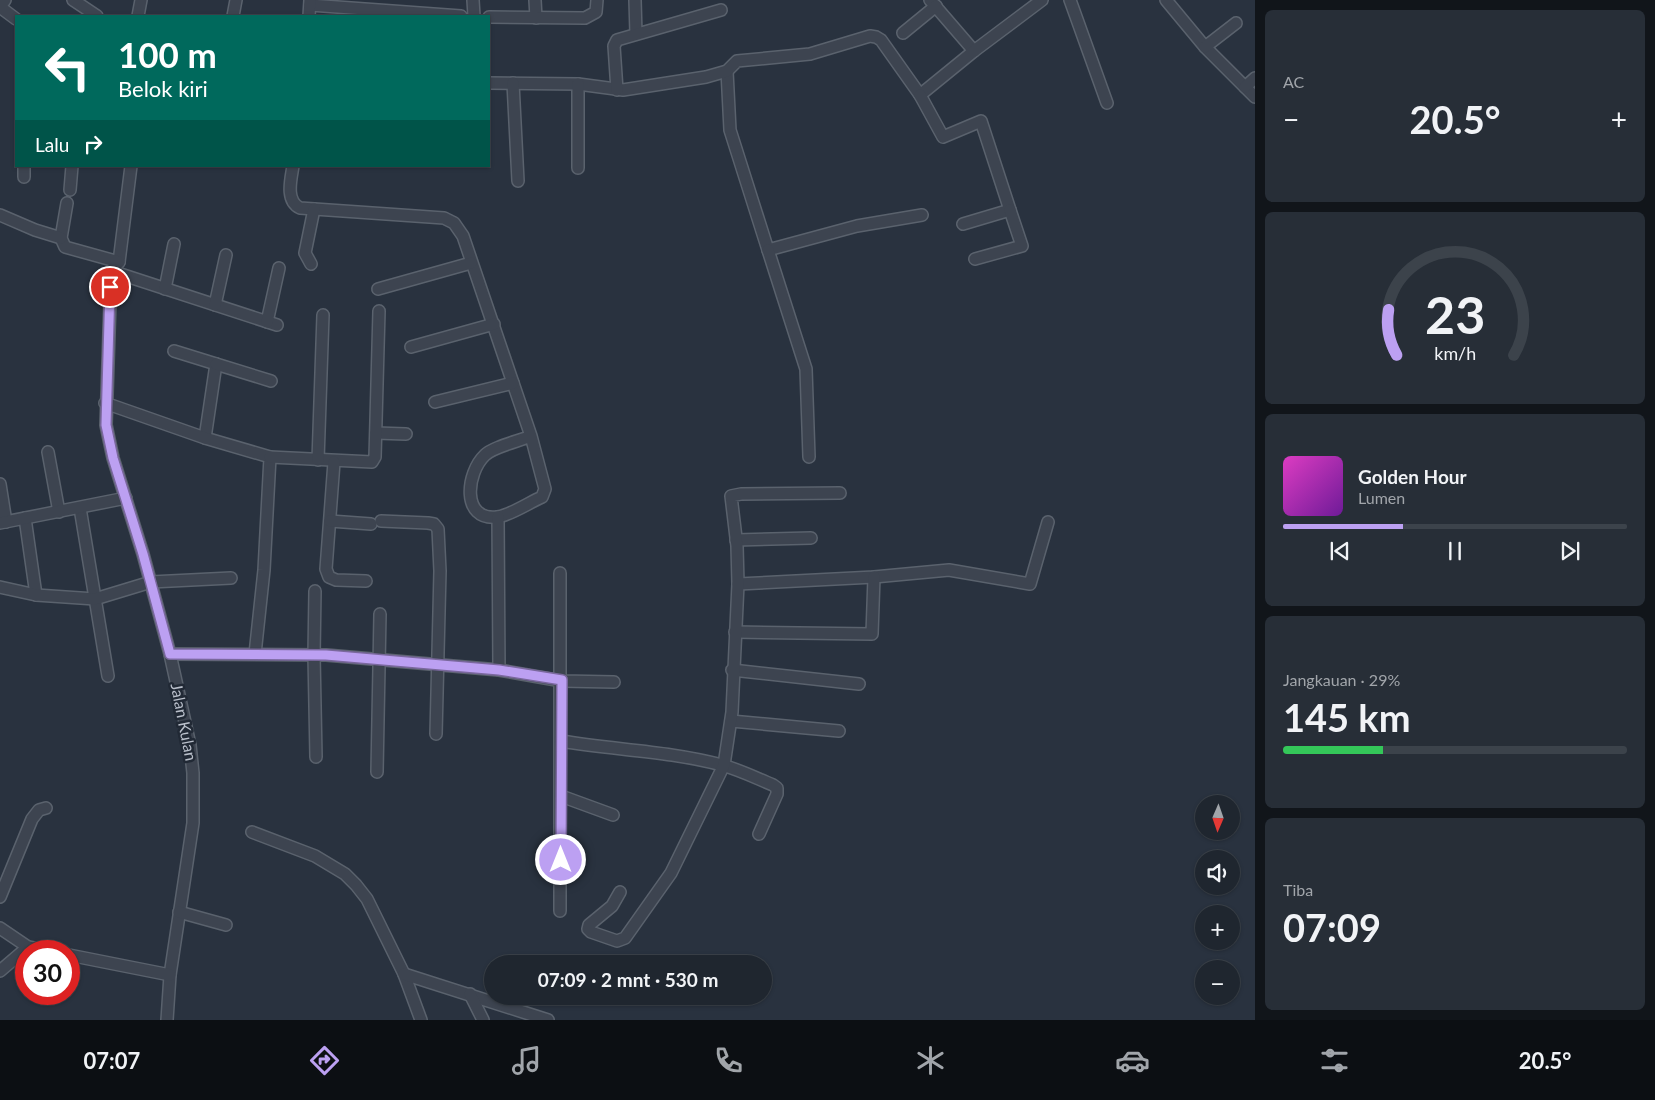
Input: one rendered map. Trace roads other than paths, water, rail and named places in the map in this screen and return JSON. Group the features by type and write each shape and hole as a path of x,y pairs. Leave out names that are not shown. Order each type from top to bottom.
{"street":[{"path":"5,0 0,7 15,18"},
{"path":"73,0 96,15"},
{"path":"138,15 141,0"},
{"path":"233,15 236,0"},
{"path":"474,0 474,15"},
{"path":"535,0 536,18"},
{"path":"490,18 589,17 596,12 597,0"},
{"path":"635,0 636,34"},
{"path":"924,91 1042,0"},
{"path":"1070,0 1107,103"},
{"path":"1170,1 1205,47 1255,97"},
{"path":"903,33 933,3 974,51"},
{"path":"310,7 445,15"},
{"path":"617,90 615,42 636,34 721,10"},
{"path":"1205,47 1236,23"},
{"path":"490,83 578,84 617,90 674,84 727,71 737,61 810,54 870,36 876,37 924,91 943,137 981,122 1022,246 975,259"},
{"path":"727,71 730,130 806,370 809,457"},
{"path":"1245,87 1255,78"},
{"path":"514,83 518,181"},
{"path":"578,84 578,168"},
{"path":"70,190 72,167"},
{"path":"131,167 119,262 111,271 272,323 279,268"},
{"path":"293,167 290,192 293,203 300,208 444,218 460,228 531,436 544,484 542,497 498,517 480,516 472,508 470,494 478,466 489,452 531,436"},
{"path":"67,203 61,238 65,247 119,262"},
{"path":"311,264 305,253 314,210"},
{"path":"963,224 1010,210"},
{"path":"0,215 35,230 61,238"},
{"path":"768,250 857,226 922,215"},
{"path":"165,289 174,244"},
{"path":"214,305 226,256"},
{"path":"378,289 471,263"},
{"name":"Jalan Kulan","path":"111,271 105,403 109,445 151,582 170,654 190,745 194,793 190,852 170,975 167,1020"},
{"path":"105,403 204,438 270,457 334,462 372,462 375,458 379,311"},
{"path":"318,460 323,315"},
{"path":"411,347 494,324"},
{"path":"174,351 271,381"},
{"path":"204,438 216,364"},
{"path":"435,402 513,383"},
{"path":"376,433 406,434"},
{"path":"48,452 59,512"},
{"path":"255,654 264,570 270,457"},
{"path":"334,462 326,569 329,577 336,580 366,581"},
{"path":"0,484 3,523 126,498"},
{"path":"620,892 612,906 589,925 588,929 591,932 616,941 625,938 671,873 724,765 731,721 732,670 738,584 736,540 730,505 732,495 840,493"},
{"path":"80,508 108,676"},
{"path":"498,517 499,670"},
{"path":"25,518 36,595"},
{"path":"330,521 428,523 434,524 438,529 440,572 436,734"},
{"path":"738,584 874,577 949,570 1030,584 1048,522"},
{"path":"736,540 811,538"},
{"path":"560,573 562,680 560,911"},
{"path":"735,632 872,634 874,577"},
{"path":"0,587 36,595 95,599 151,582 231,578"},
{"path":"315,591 316,757"},
{"path":"377,772 380,614"},
{"path":"170,654 314,655 499,670 562,680 614,682"},
{"path":"732,670 859,684"},
{"path":"731,721 839,731"},
{"path":"561,741 668,754 724,765 776,788 777,794 759,834"},
{"path":"561,796 613,815"},
{"path":"0,897 32,819 39,810 46,808"},
{"path":"252,832 315,856 345,874 367,899 404,974 421,1020"},
{"path":"179,912 226,925"},
{"path":"0,928 18,940"},
{"path":"80,957 170,975"},
{"path":"0,971 15,958"},
{"path":"404,974 548,1020"},
{"path":"470,994 483,1020"}]}
